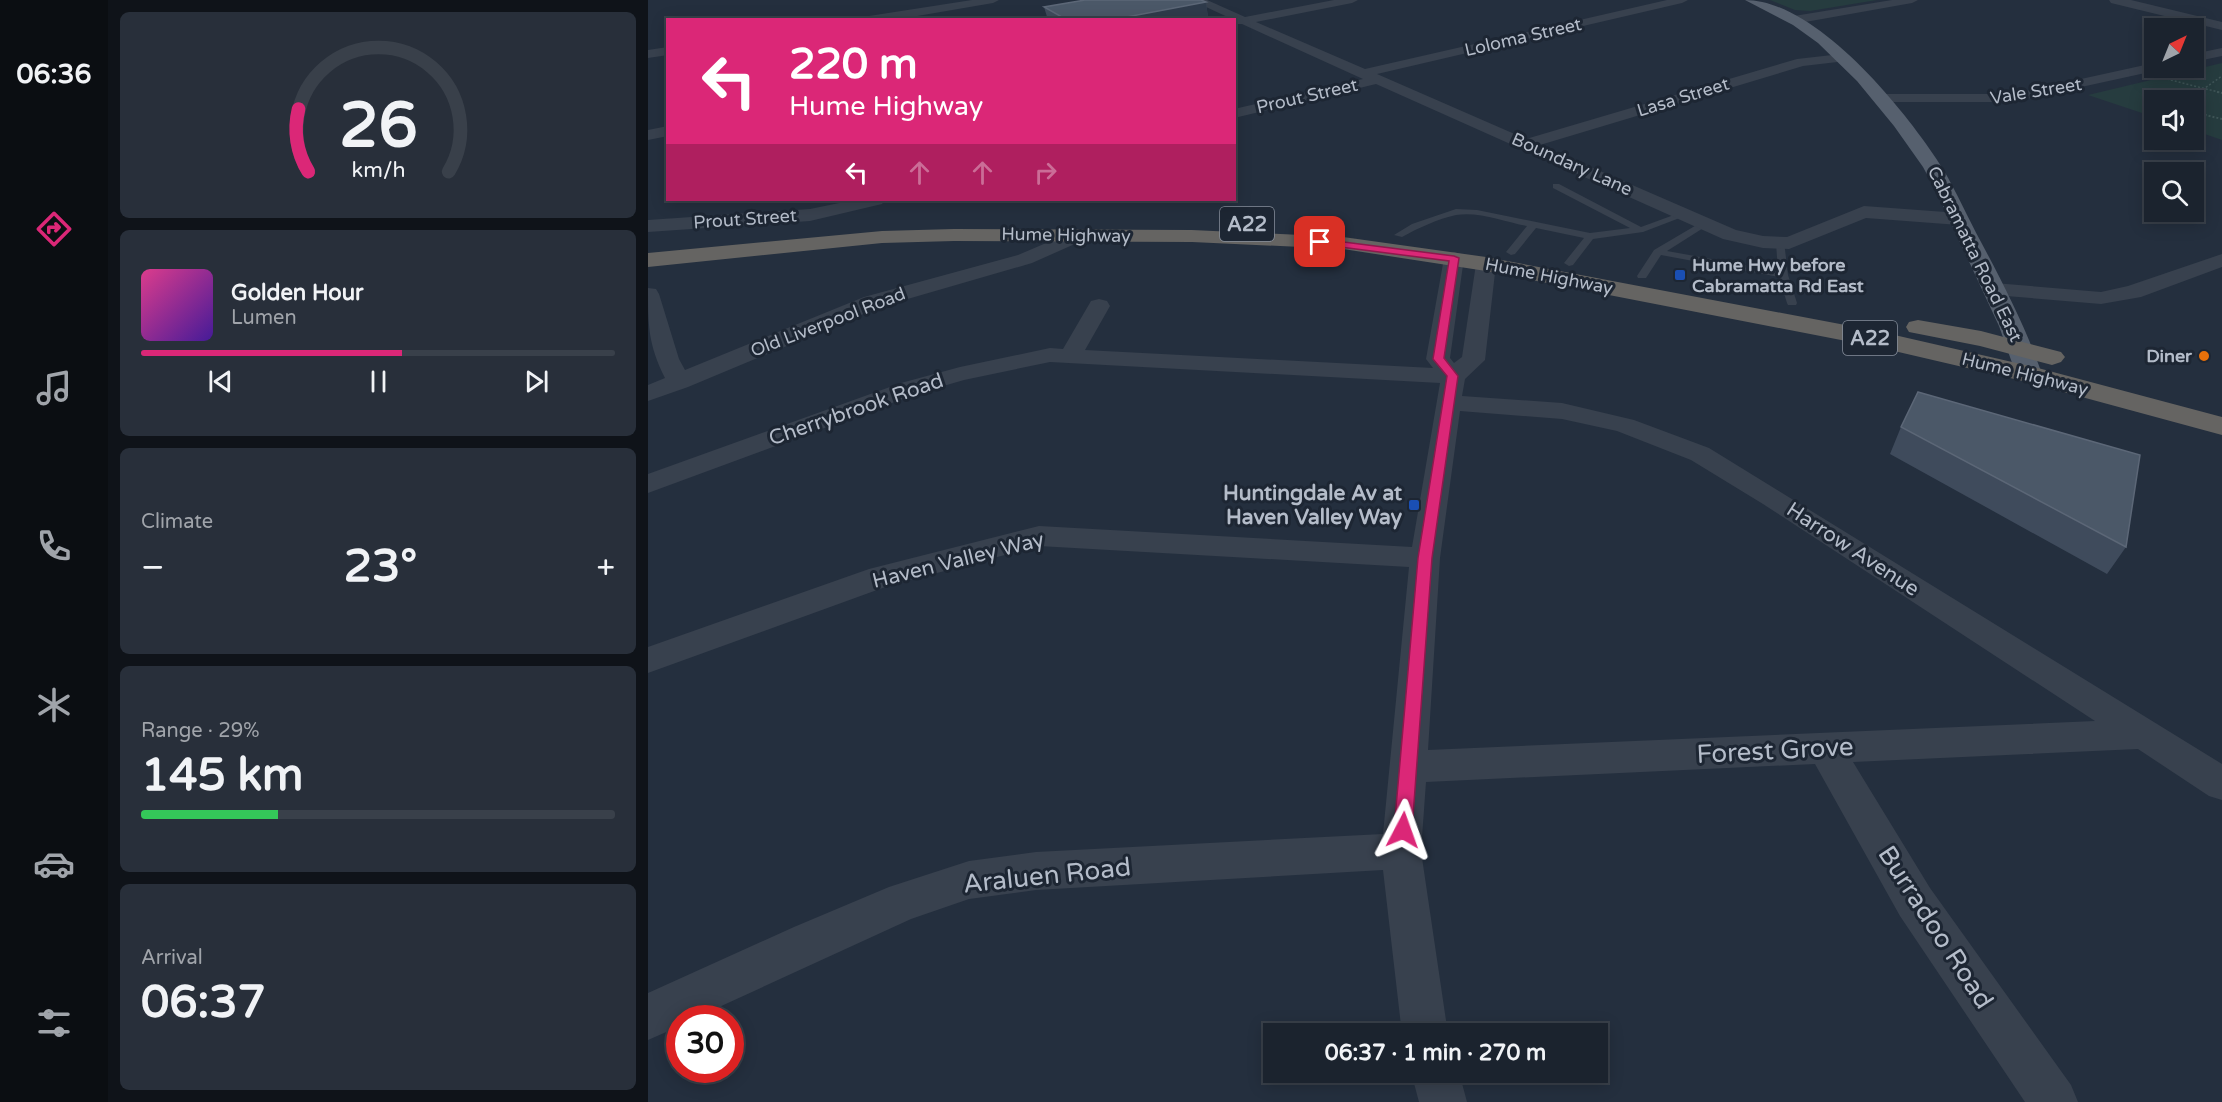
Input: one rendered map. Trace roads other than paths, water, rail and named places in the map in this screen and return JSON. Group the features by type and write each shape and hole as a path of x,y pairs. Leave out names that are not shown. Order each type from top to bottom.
{"highway":[{"name":"Hume Highway","path":"648,247 832,228 985,220 1248,224 1399,235 1511,252 1981,339 2025,361 2222,426"},
{"name":"Hume Highway","path":"648,260 882,237 965,234 1273,239 1343,243 1454,258 1877,339 2025,361 2222,403"}],"main road":[{"name":"Cabramatta Road East","path":"1751,0 1794,20 1813,33 1881,98 1924,155 1994,289 2025,361"}],"street":[{"path":"881,18 993,0"},
{"name":"Boundary Lane","path":"1197,0 1233,18"},
{"path":"1239,21 1352,0"},
{"name":"Loloma Street","path":"1372,76 1682,0"},
{"path":"1794,20 1912,0"},
{"path":"2115,0 2222,26"},
{"name":"Boundary Lane","path":"1239,21 1372,76 1730,235 1789,243 1864,212 1959,219"},
{"path":"648,54 666,51"},
{"path":"2204,56 2222,52"},
{"name":"Lasa Street","path":"1527,144 1802,62 1841,58"},
{"name":"Vale Street","path":"1881,98 2012,98 2144,75"},
{"name":"Prout Street","path":"1236,113 1372,76"},
{"path":"648,135 666,132"},
{"name":"Prout Street","path":"648,226 810,215 872,201"},
{"name":"Old Liverpool Road","path":"648,394 872,302 1025,259 1079,235"},
{"path":"1452,389 1438,359 1454,258"},
{"path":"1994,289 2101,298 2133,292 2222,260"},
{"path":"1424,1023 1401,851 1407,767 1425,558 1452,389 1473,360 1486,264"},
{"path":"648,294 668,359 679,382"},
{"path":"1070,356 1099,306"},
{"name":"Cherrybrook Road","path":"648,484 910,388 960,374 1050,355 1452,389"},
{"name":"Harrow Avenue","path":"1452,389 1625,425 1700,454 1773,498 2222,784"},
{"name":"Haven Valley Way","path":"648,660 880,577 1039,536 1425,558"},
{"name":"Forest Grove","path":"1407,767 2143,734"},
{"name":"Burradoo Road","path":"1825,748 1915,903 2054,1102"},
{"name":"Araluen Road","path":"648,1017 809,942 904,901 969,880 1036,871 1401,851"},
{"path":"1438,1083 1443,1102"}],"lane":[{"path":"1556,186 1640,230"},
{"path":"1399,235 1422,223 1456,212 1477,213 1590,236 1640,230 1685,214"},
{"path":"1642,276 1658,252 1705,224"},
{"path":"1511,252 1533,225"},
{"path":"1569,263 1590,236"},
{"path":"1781,243 1783,275 1791,303"},
{"path":"1658,252 1783,275"}],"place":[{"name":"Hume Hwy before Cabramatta Rd East","path":"1680,275"},
{"name":"Diner","path":"2204,356"},
{"name":"Huntingdale Av at Haven Valley Way","path":"1414,505"}]}
